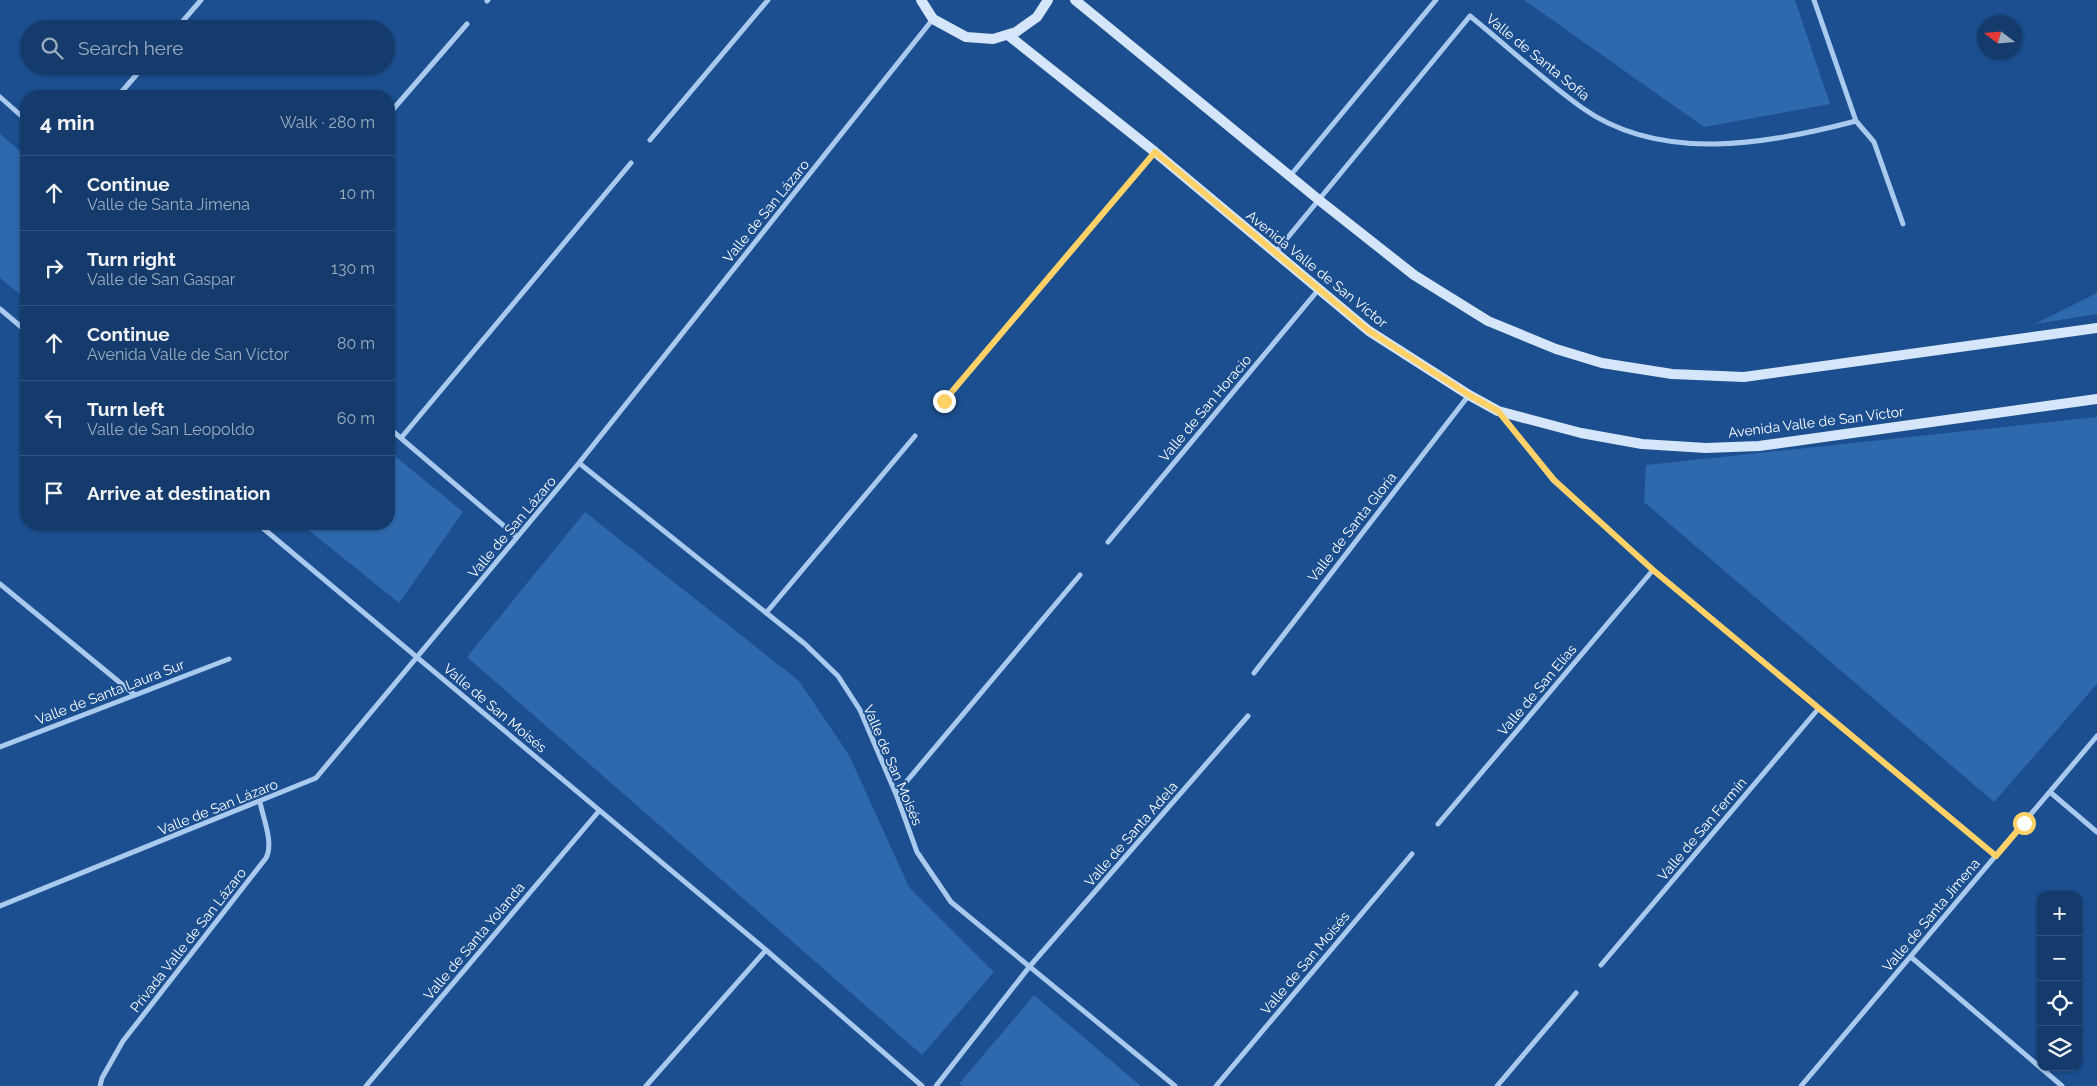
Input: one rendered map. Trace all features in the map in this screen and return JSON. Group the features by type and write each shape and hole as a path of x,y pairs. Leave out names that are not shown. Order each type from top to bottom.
{"street":[{"path":"184,20 201,0"},
{"path":"650,140 768,0"},
{"path":"922,0 933,20 966,37 993,39 1016,32 1037,17 1048,0"},
{"path":"1075,0 1319,200 1414,275 1488,321 1556,348 1602,363 1672,374 1744,377 2097,328"},
{"path":"1290,176 1436,0"},
{"path":"1814,0 1856,121 1874,142 1903,224"},
{"name":"Valle de Santa Sofía","path":"1319,200 1470,16 1582,108 1623,130 1665,140 1715,144 1750,143 1805,134 1856,121"},
{"name":"Valle de San Lázaro","path":"0,906 316,778 579,463 933,20"},
{"path":"395,107 467,24"},
{"name":"Avenida Valle de San Víctor","path":"1008,35 1155,152 1369,331 1469,395 1498,411 1581,432 1642,444 1706,448 1759,446 2097,399"},
{"path":"123,90 136,75"},
{"path":"0,97 20,115"},
{"path":"944,401 1155,152"},
{"path":"400,438 632,162"},
{"path":"1275,253 1319,200"},
{"name":"Valle de San Horacio","path":"1108,542 1319,289"},
{"path":"0,309 20,326"},
{"name":"Valle de Santa Gloria","path":"1254,672 1469,395"},
{"path":"1498,411 1554,480 1653,570 1996,856"},
{"path":"395,433 517,537"},
{"path":"766,613 915,436"},
{"name":"Valle de San Moisés","path":"579,463 805,644 838,676 860,710 896,794 917,852 951,902 1175,1086"},
{"name":"Valle de San Moisés","path":"265,530 766,950 922,1086"},
{"name":"Valle de San Elías","path":"1438,824 1653,570"},
{"path":"896,794 1080,575"},
{"path":"0,584 135,695"},
{"name":"Valle de Santa Laura Sur","path":"0,747 229,659"},
{"name":"Valle de San Fermín","path":"1601,964 1819,708"},
{"name":"Valle de Santa Adela","path":"936,1086 1030,966 1248,716"},
{"name":"Valle de Santa Jimena","path":"1802,1086 2097,736"},
{"path":"2050,792 2097,832"},
{"name":"Privada Valle de San Lázaro","path":"100,1086 102,1078 124,1041 266,858 268,839 260,802"},
{"name":"Valle de Santa Yolanda","path":"366,1086 599,811"},
{"name":"Valle de San Moisés","path":"1216,1086 1412,854"},
{"path":"646,1086 766,950"},
{"path":"1911,957 2062,1086"},
{"path":"1497,1086 1576,993"}],"shaded area":[{"path":"1524,0 1795,0 1830,104 1704,127"},
{"path":"0,134 20,151 20,294 0,278"},
{"path":"2097,293 2097,314 2035,324"},
{"path":"2097,417 2097,684 1994,802 1644,502 1646,465"},
{"path":"395,456 463,512 399,603 308,530 395,530"},
{"path":"585,512 799,681 849,755 909,887 994,972 922,1055 467,657"},
{"path":"1034,995 1141,1086 962,1086 959,1084"}],"route":[{"path":"944,401 1155,152 1369,331 1469,395 1498,411 1554,480 1653,570 1996,856 2024,823"}]}
